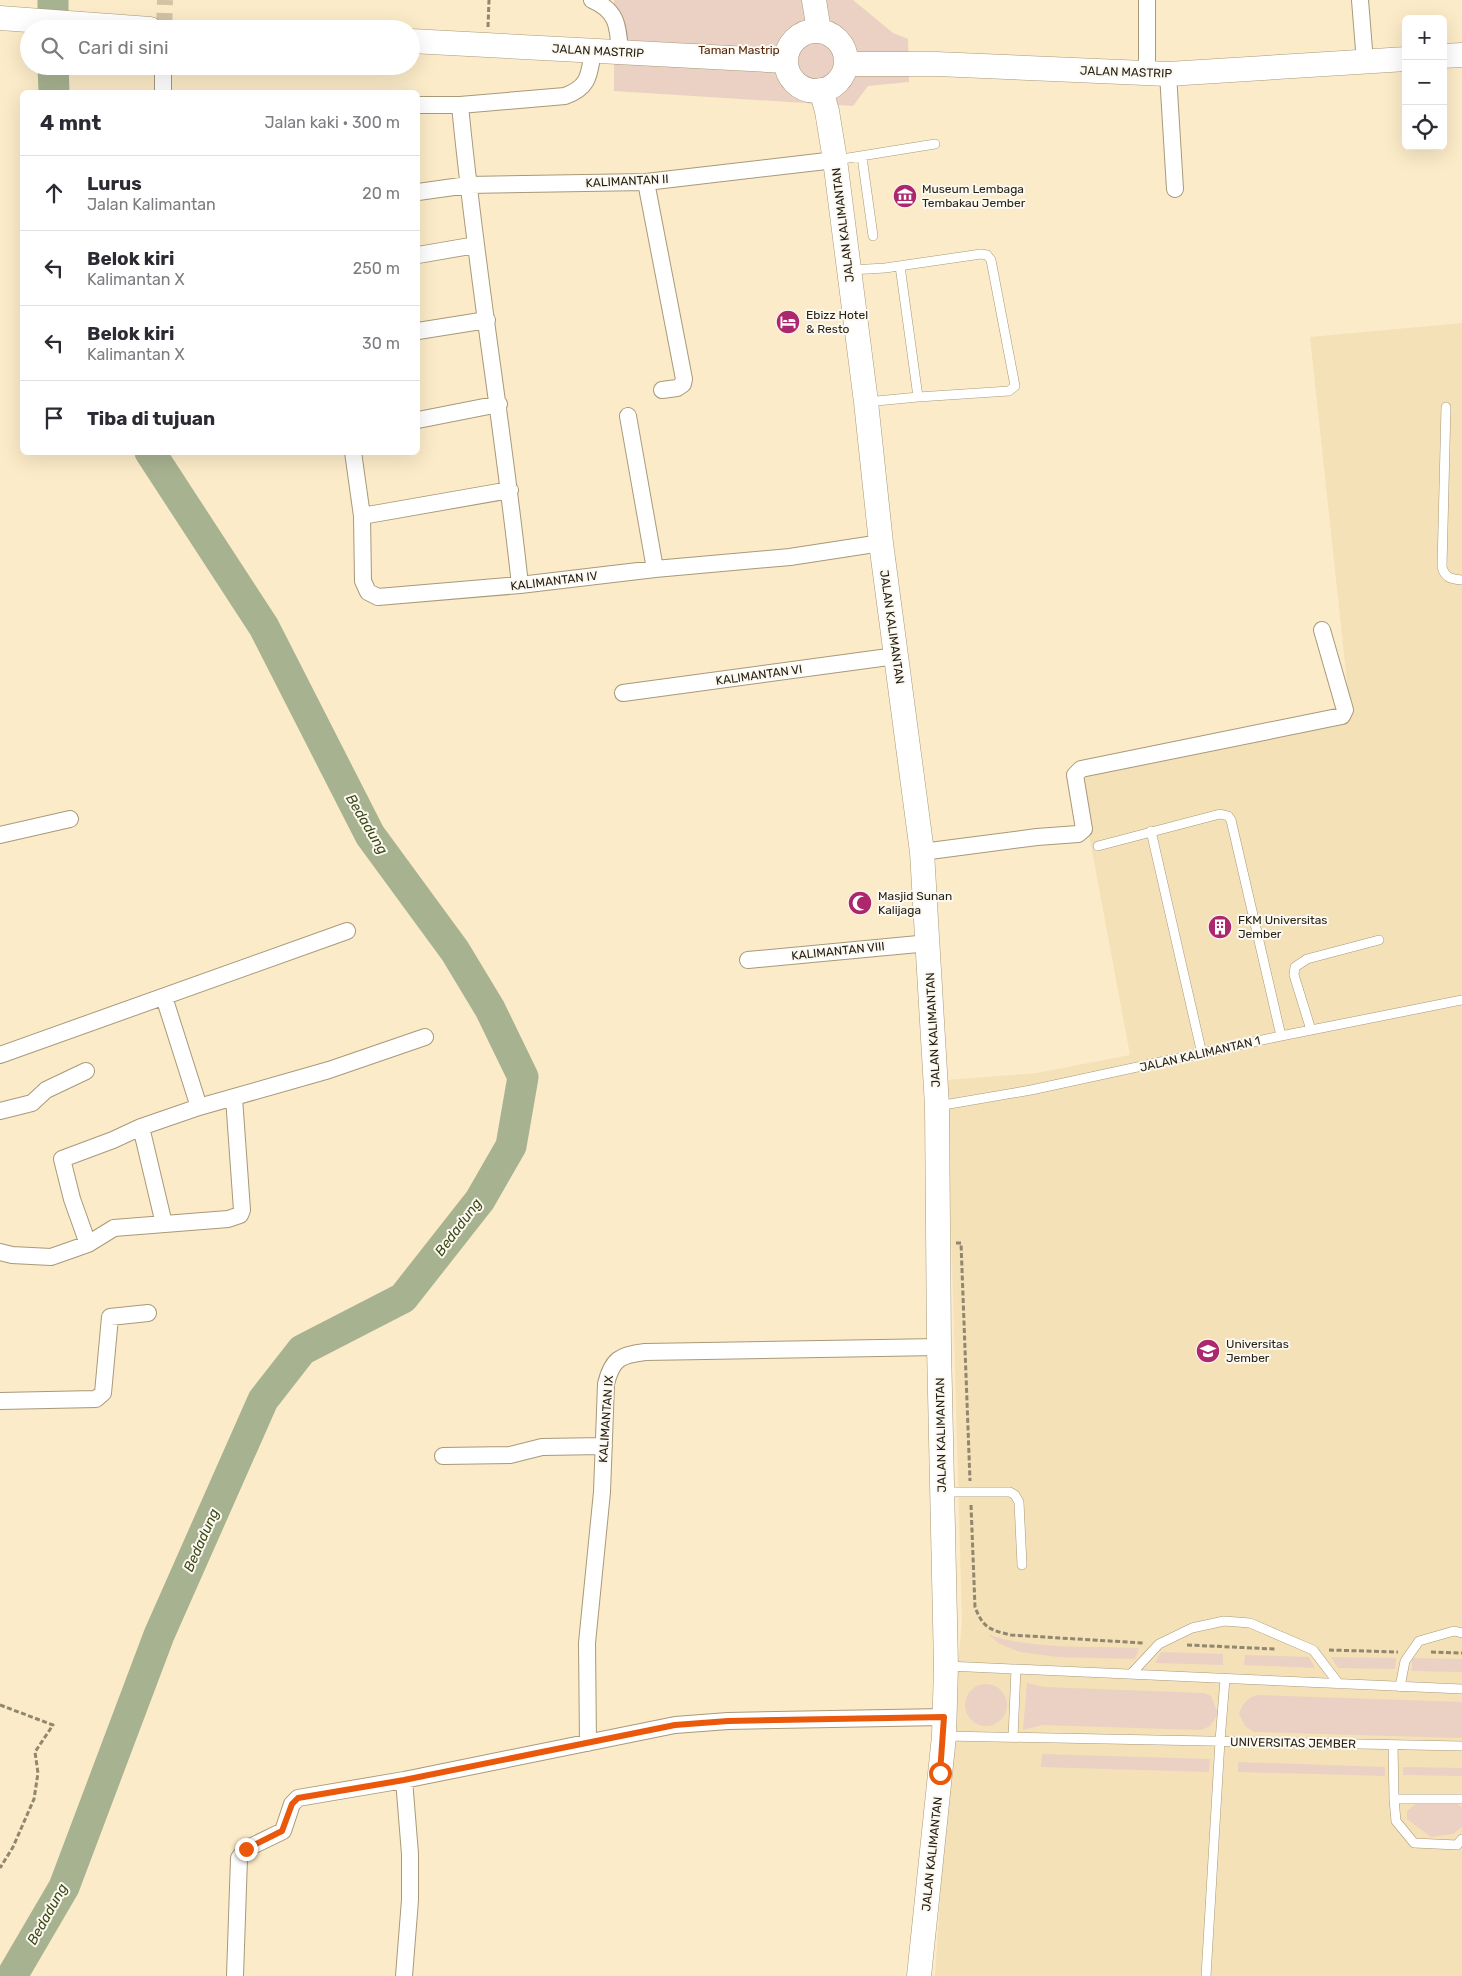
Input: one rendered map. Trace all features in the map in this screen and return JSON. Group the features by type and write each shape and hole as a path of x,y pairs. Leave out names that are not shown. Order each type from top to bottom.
{"main road":[{"path":"814,0 819,31"},
{"path":"0,18 27,20"},
{"path":"819,31 830,34 839,42 844,52 846,64 841,76 833,85 821,90 811,90 801,87 790,76 786,61 787,51 792,42 809,32 819,31"},
{"name":"JALAN MASTRIP","path":"420,41 786,61"},
{"path":"1447,56 1462,55"},
{"name":"JALAN MASTRIP","path":"846,64 936,64 1157,73 1402,59"},
{"name":"JALAN KALIMANTAN","path":"821,90 836,160 848,270 866,402 881,543 922,852 929,942 937,1106 939,1347 946,1666 944,1726 920,1976"}],"street":[{"path":"592,0 602,4 613,16 618,29 620,52"},
{"path":"1147,0 1175,189"},
{"path":"1360,0 1365,62"},
{"path":"420,105 460,105 553,98 572,94 579,90 587,81 593,51"},
{"path":"163,75 163,90"},
{"path":"460,105 468,185 499,404 520,585"},
{"name":"KALIMANTAN II","path":"420,192 468,185 646,182 836,160"},
{"path":"646,182 684,379 683,384 678,388 662,390"},
{"path":"420,255 476,245"},
{"path":"420,331 487,320"},
{"path":"420,420 499,404"},
{"path":"628,416 655,569"},
{"name":"KALIMANTAN IV","path":"353,455 362,516 363,581 366,590 374,596 384,597 520,585 655,569 790,557 881,543"},
{"path":"362,516 510,490"},
{"path":"922,852 1037,837 1078,834 1084,830 1075,775 1081,769 1342,716 1345,710 1322,630"},
{"name":"KALIMANTAN VI","path":"623,693 896,656"},
{"path":"0,835 70,819"},
{"path":"0,1054 347,931"},
{"name":"KALIMANTAN VIII","path":"748,960 929,942"},
{"path":"164,997 200,1107"},
{"path":"88,1244 72,1199 62,1159 200,1107 329,1070 425,1037"},
{"path":"0,1111 32,1102 46,1090 86,1071"},
{"path":"0,1252 12,1255 51,1256 88,1244 114,1228 228,1218 240,1215 242,1210 234,1098"},
{"path":"141,1128 164,1224"},
{"path":"0,1401 96,1399 103,1393 109,1319 112,1316 148,1312"},
{"name":"KALIMANTAN IX","path":"588,1743 588,1643 602,1492 606,1384 610,1367 615,1362 634,1353 939,1347"},
{"path":"443,1456 510,1454 542,1447 604,1446"},
{"path":"235,1976 239,1858 246,1849 282,1831 292,1804 298,1798 404,1780 675,1725 728,1721 944,1726"},
{"path":"404,1780 410,1854 410,1900 404,1976"}],"lane":[{"path":"836,160 935,144"},
{"path":"862,157 873,236"},
{"path":"848,270 900,266 981,254 989,256 992,262 1015,386 1009,391 866,402"},
{"path":"900,266 918,397"},
{"path":"1446,408 1442,567 1444,574 1448,577 1462,580"},
{"path":"1098,846 1220,814 1228,816 1231,820 1281,1036"},
{"path":"1151,831 1202,1054"},
{"path":"1311,1030 1294,975 1295,967 1307,959 1379,940"},
{"name":"JALAN KALIMANTAN 1","path":"937,1106 1031,1090 1281,1036 1462,1000"},
{"path":"942,1492 1010,1492 1015,1495 1018,1502 1022,1565"},
{"path":"1131,1674 1159,1644 1192,1628 1224,1621 1250,1623 1313,1650 1339,1684"},
{"path":"1400,1686 1404,1661 1419,1641 1454,1631 1462,1633"},
{"path":"946,1666 1462,1690"},
{"path":"1013,1737 1016,1669"},
{"path":"1206,1976 1225,1679"},
{"name":"UNIVERSITAS JEMBER","path":"944,1726 1013,1737 1462,1746"},
{"path":"1393,1745 1396,1821 1414,1844 1457,1844 1462,1840"},
{"path":"1394,1799 1462,1799"}],"path":[{"path":"488,45 489,0"},
{"path":"938,1243 961,1243 975,1607 980,1620 991,1630 1011,1635 1159,1644 1462,1653"},
{"path":"0,1705 53,1725 35,1752 38,1773 34,1798 14,1847 0,1867"}],"shaded area":[{"name":"Universitas Jember","path":"1462,323 1462,1976 935,1976 947,1789 962,1622 947,1080 1037,1073 1130,1055 1078,775 1351,719 1310,337"}],"green space":[{"name":"Taman Mastrip","path":"614,0 853,0 893,33 908,39 909,82 868,86 853,106 614,91"},
{"path":"987,1634 1022,1643 1042,1645 1139,1648 1135,1659 1058,1657 1020,1652 1000,1644"},
{"path":"1161,1652 1223,1654 1223,1665 1155,1663"},
{"path":"1245,1655 1309,1657 1315,1668 1244,1665"},
{"path":"1331,1657 1396,1658 1395,1669 1338,1668"},
{"path":"1412,1658 1462,1659 1462,1672 1412,1671"},
{"path":"1027,1683 1044,1687 1204,1693 1211,1696 1218,1714 1210,1726 1201,1730 1042,1725 1023,1730"},
{"path":"986,1684 1001,1690 1007,1705 1001,1720 986,1726 971,1720 965,1705 971,1690"},
{"path":"1257,1695 1462,1702 1462,1738 1254,1732 1245,1726 1239,1714 1245,1702"},
{"path":"1042,1754 1210,1759 1209,1772 1041,1767"},
{"path":"1238,1762 1385,1767 1385,1776 1238,1772"},
{"path":"1403,1767 1462,1768 1462,1776 1403,1775"},
{"path":"1417,1803 1457,1804 1462,1807 1462,1827 1453,1834 1431,1837 1407,1819 1407,1811"}],"waterway":[{"name":"Bedadung","path":"53,0 53,20"},
{"name":"Bedadung","path":"53,75 54,90"},
{"name":"Bedadung","path":"12,1976 64,1887 159,1635 263,1400 302,1350 403,1298 480,1200 511,1146 523,1077 490,1009 455,951 370,835 264,627 152,455"}],"tunnel":[{"path":"164,20 165,0"}],"place":[{"name":"Museum Lembaga Tembakau Jember","path":"905,196"},
{"name":"Ebizz Hotel & Resto","path":"788,322"},
{"name":"Masjid Sunan Kalijaga","path":"860,903"},
{"name":"FKM Universitas Jember","path":"1220,927"},
{"name":"Universitas Jember","path":"1208,1351"}],"route":[{"path":"246,1849 282,1831 292,1804 298,1798 404,1780 675,1725 728,1721 944,1717 940,1773"}]}
